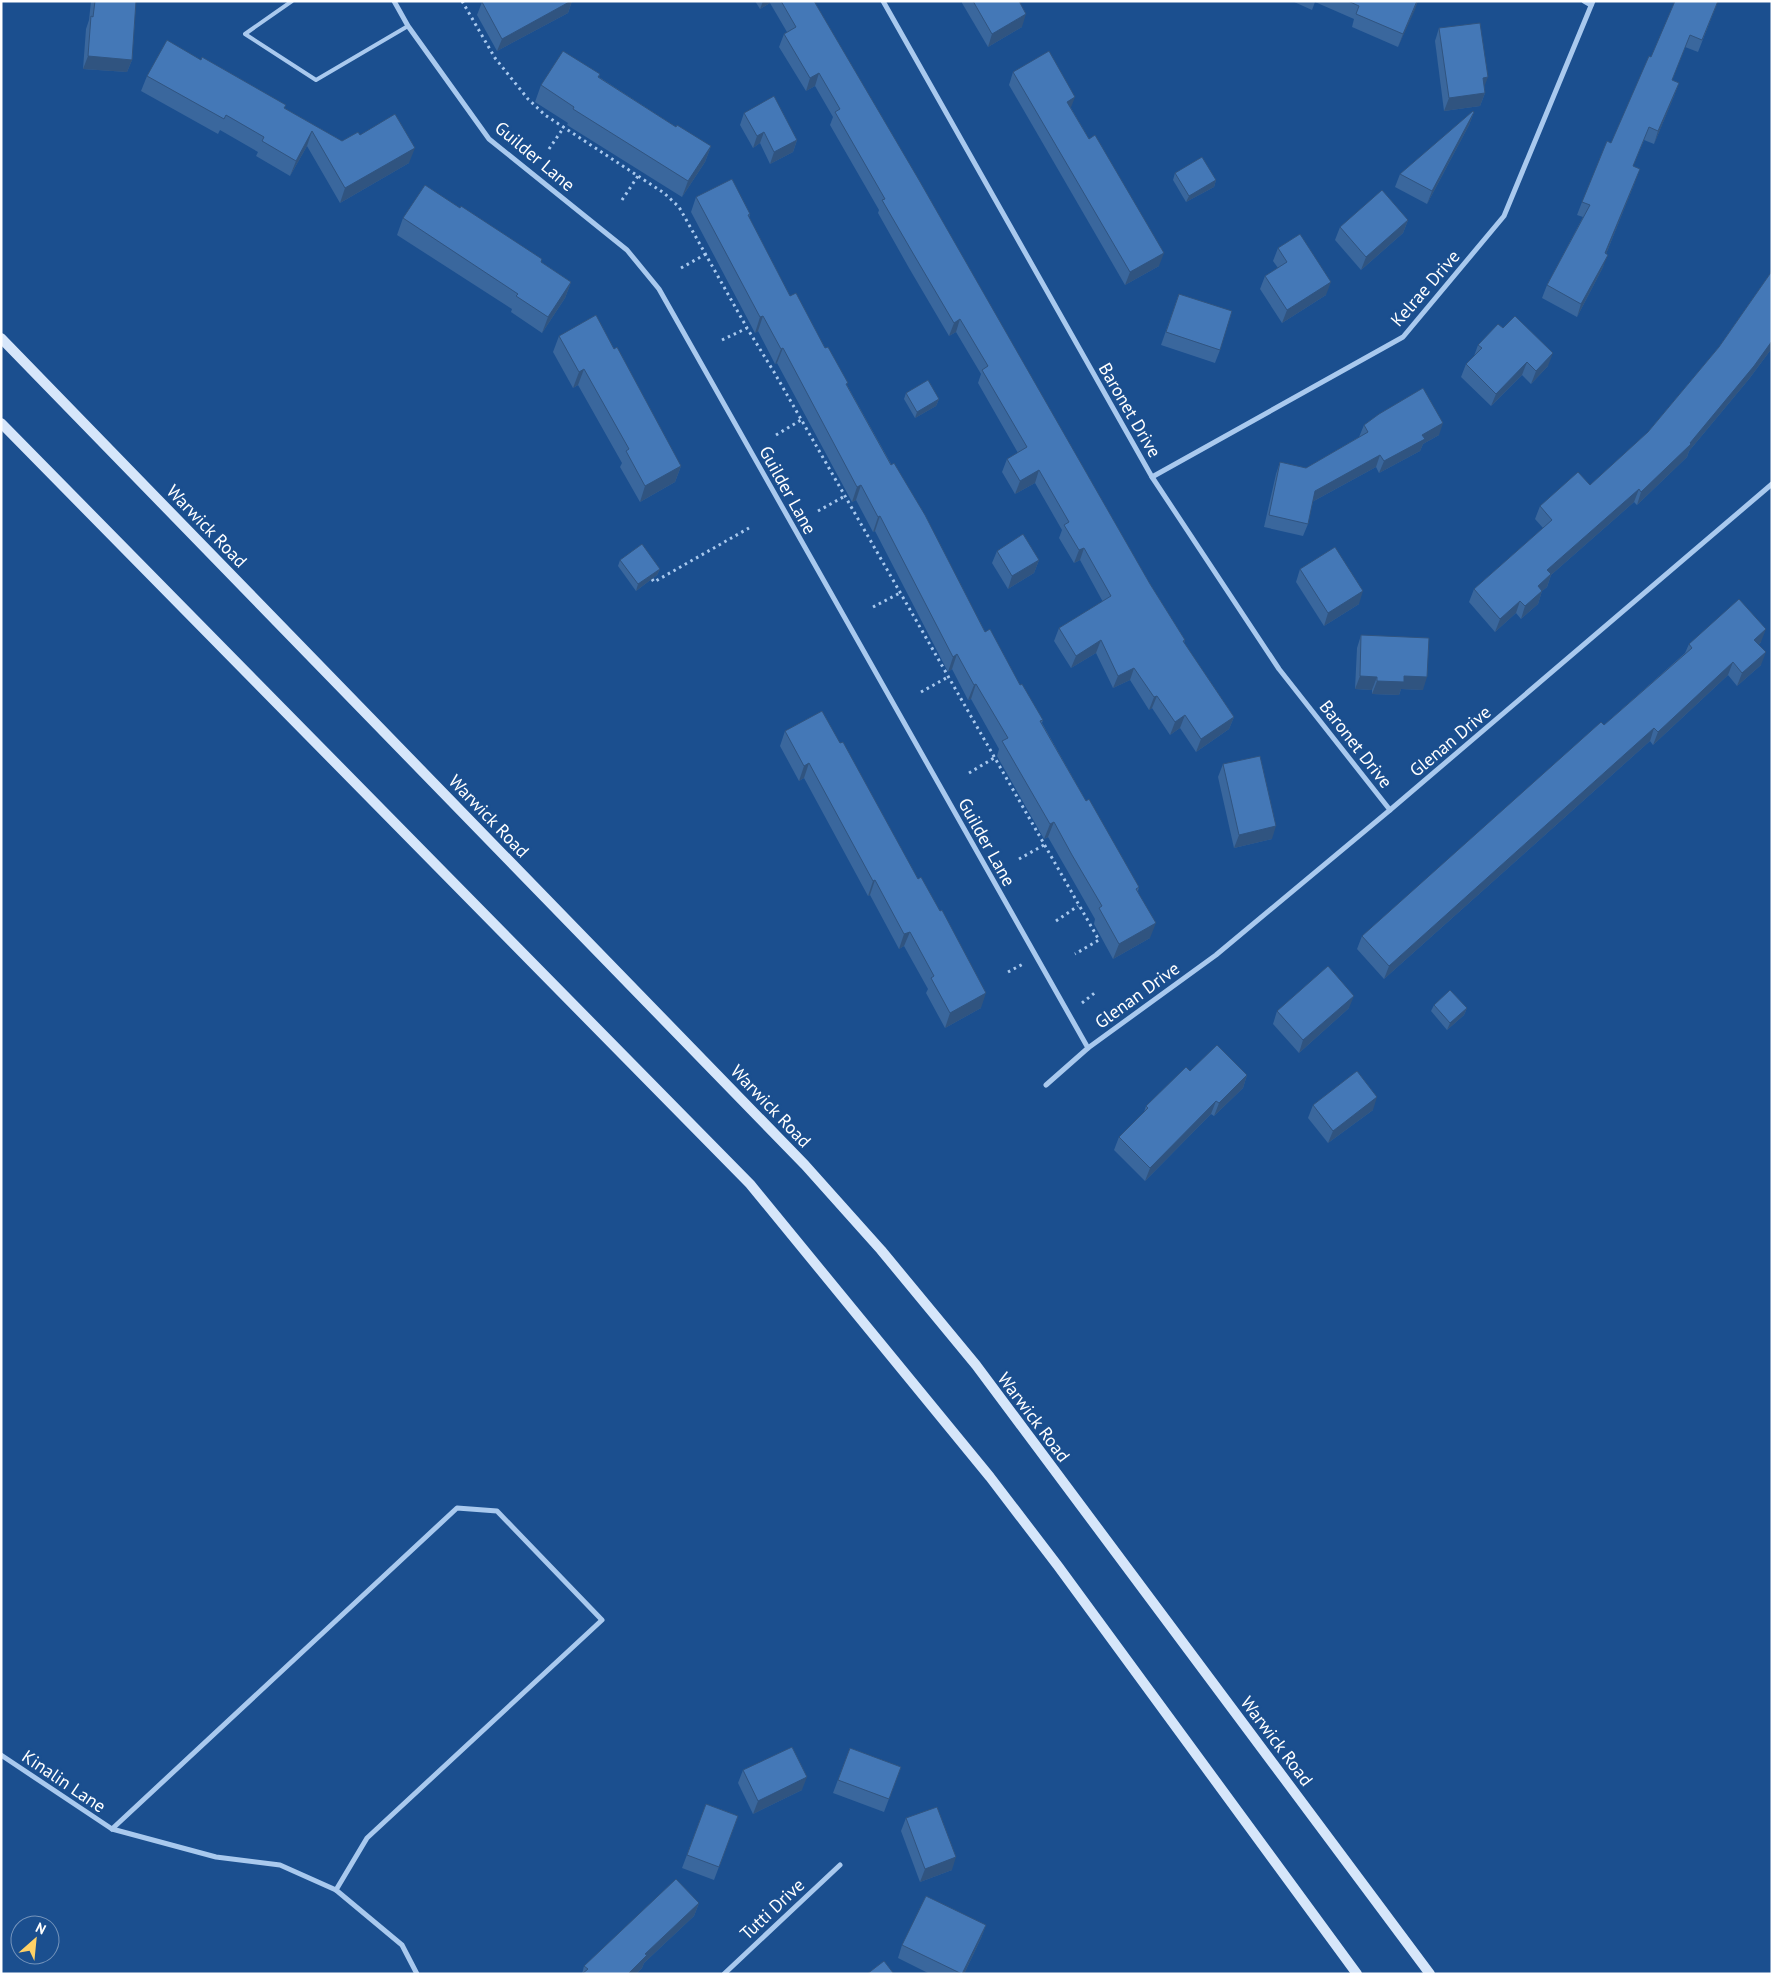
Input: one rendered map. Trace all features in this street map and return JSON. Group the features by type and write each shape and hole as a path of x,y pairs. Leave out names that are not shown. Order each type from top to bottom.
{"main road":[{"name":"Warwick Road","path":"1,338 805,1165 881,1250 976,1366 1430,1974"},
{"path":"1,423 750,1184 990,1476 1356,1974"}],"street":[{"name":"Guilder Lane","path":"394,1 408,26 489,139 627,250 659,289 1088,1048"},
{"name":"Baronet Drive","path":"883,1 1152,477 1279,669 1390,810"},
{"path":"1584,1 1592,3"},
{"name":"Kelrae Drive","path":"1152,477 1403,337 1504,216 1592,3"},
{"name":"Glenan Drive","path":"1046,1085 1088,1048 1216,955 1390,810 1772,484"},
{"path":"112,1829 457,1508 497,1511 602,1620 367,1838 336,1890"},
{"name":"Kinalin Lane","path":"1,1755 112,1829 216,1857 280,1865 336,1890 402,1945 417,1974"},
{"name":"Tutti Drive","path":"724,1974 840,1864"}],"lane":[{"path":"292,1 245,34 316,80 408,26"}],"path":[{"path":"462,1 495,58 528,99 545,115 664,193 679,207 1098,940 1075,954"},
{"path":"549,149 564,127"},
{"path":"622,200 638,176"},
{"path":"681,268 706,254"},
{"path":"722,340 747,328"},
{"path":"776,435 801,420"},
{"path":"818,511 845,496"},
{"path":"652,579 654,582 749,528"},
{"path":"873,607 900,592"},
{"path":"921,692 948,677"},
{"path":"969,773 994,758"},
{"path":"1019,859 1044,845"},
{"path":"1056,921 1079,906"}],"building":[{"path":"95,1 136,1 132,60 88,56 91,16 93,17"},
{"path":"571,1 502,39 482,2"},
{"path":"781,1 814,1 919,180 1150,584 1185,640 1183,641 1234,717 1201,739 1185,715 1175,722 1157,696 1154,697 1134,668 1118,676 1101,640 1076,656 1059,628 1111,596 1084,548 1079,550 1064,525 1069,522 1039,470 1020,481 1007,459 1027,447 982,370 988,366 960,319 954,323 882,200 885,199 835,112 840,109 819,73 810,78 784,34 796,27"},
{"path":"973,1 1019,1 1026,14 992,34"},
{"path":"1348,1 1417,1 1403,34 1356,14 1359,6"},
{"path":"1675,1 1718,1 1702,40 1690,35 1672,80 1679,83 1658,131 1649,127 1633,166 1640,169 1605,253 1608,255 1581,304 1547,285 1590,205 1582,202 1607,141 1611,143"},
{"path":"1480,23 1488,77 1483,78 1485,93 1449,98 1439,28"},
{"path":"167,40 201,60 202,57 286,105 284,108 342,141 358,132 360,135 395,114 415,148 345,188 312,131 296,161 262,141 264,137 226,115 224,119 147,76"},
{"path":"563,51 600,74 598,77 676,127 677,125 711,146 688,181 573,109 574,107 541,85"},
{"path":"1049,51 1075,97 1067,102 1089,139 1095,135 1164,253 1130,272 1013,72"},
{"path":"774,96 797,140 774,152 764,132 757,136 744,113"},
{"path":"1473,111 1432,191 1400,174"},
{"path":"1202,157 1216,180 1189,196 1175,173"},
{"path":"732,179 750,214 748,215 790,296 796,293 825,348 828,347 848,383 846,384 891,465 894,463 925,515 985,632 990,629 1020,685 1022,684 1043,720 1040,721 1086,801 1089,799 1139,887 1136,889 1156,923 1119,944 1099,908 1102,906 1054,822 1050,824 1002,741 1008,738 976,684 974,685 957,654 953,657 880,516 878,517 861,485 857,487 783,348 781,349 763,316 760,317 696,197"},
{"path":"425,185 542,259 541,262 571,282 548,317 516,296 518,294 403,218"},
{"path":"1382,190 1408,220 1366,257 1340,227"},
{"path":"1300,234 1331,282 1287,310 1265,276 1287,262 1278,248"},
{"path":"1772,271 1772,341 1754,366 1691,444 1641,492 1639,489 1547,570 1551,574 1538,586 1542,591 1525,606 1520,601 1500,619 1474,589 1552,520 1540,506 1578,472 1590,485 1648,432 1719,347"},
{"path":"1179,294 1232,311 1220,350 1166,332"},
{"path":"596,315 614,349 617,347 681,466 645,486 626,451 629,449 584,369 579,372 559,336"},
{"path":"1515,316 1553,353 1536,371 1527,362 1496,394 1466,364 1482,348 1478,345 1498,324 1503,328"},
{"path":"928,380 939,399 917,412 906,393"},
{"path":"1423,388 1443,423 1422,435 1425,439 1384,461 1380,455 1315,491 1308,524 1269,515 1280,462 1306,468 1368,432 1364,425"},
{"path":"1023,534 1039,560 1012,576 997,551"},
{"path":"642,544 660,569 638,584 620,560"},
{"path":"1335,547 1363,591 1328,613 1300,569"},
{"path":"1739,599 1766,629 1754,640 1766,652 1742,673 1733,662 1658,732 1654,728 1389,966 1362,936 1601,722 1604,725 1692,648 1689,644"},
{"path":"1361,635 1429,638 1427,677 1404,676 1404,682 1377,681 1377,677 1360,676"},
{"path":"822,711 840,743 843,742 918,879 921,877 940,911 942,910 986,993 950,1013 931,978 934,976 910,932 904,934 809,763 804,766 785,731"},
{"path":"1260,756 1276,826 1239,835 1223,764"},
{"path":"1328,966 1354,996 1303,1040 1277,1011"},
{"path":"1450,990 1467,1008 1450,1023 1434,1005"},
{"path":"1217,1045 1247,1075 1219,1103 1216,1101 1150,1168 1119,1137 1148,1108 1146,1106 1186,1067 1190,1071"},
{"path":"1357,1071 1377,1097 1333,1131 1313,1105"},
{"path":"792,1747 807,1777 758,1801 743,1770"},
{"path":"850,1748 901,1767 889,1799 838,1780"},
{"path":"706,1804 738,1816 719,1867 687,1855"},
{"path":"937,1807 956,1857 925,1869 906,1818"},
{"path":"676,1879 699,1903 645,1954 647,1955 628,1974 582,1974 588,1969 584,1966"},
{"path":"926,1896 986,1925 962,1974 902,1945"},
{"path":"884,1961 894,1974 867,1974"}]}
